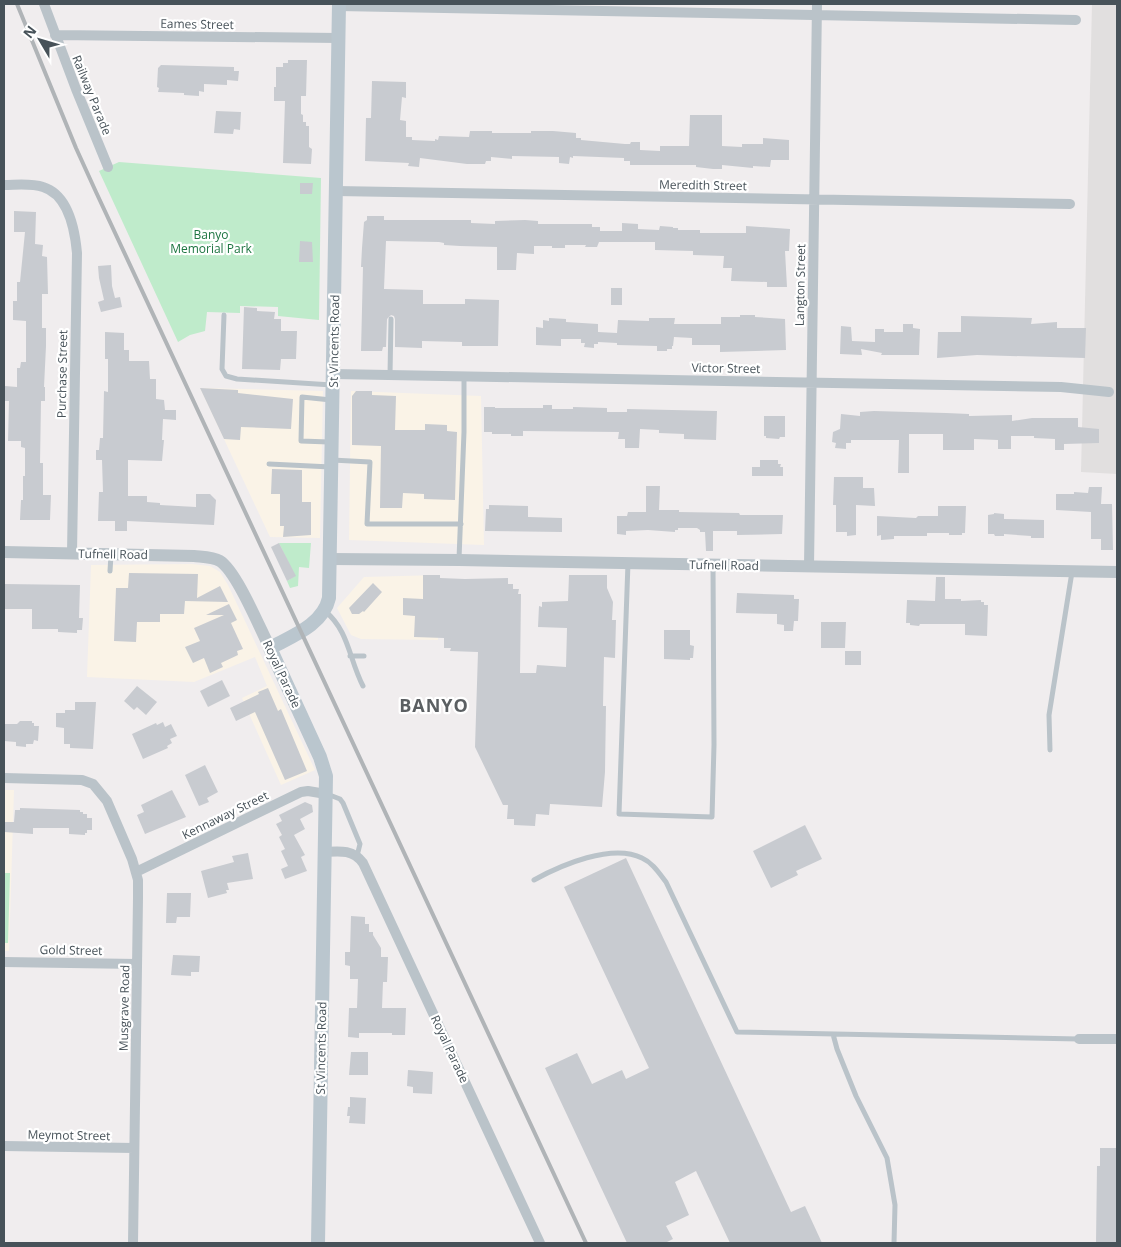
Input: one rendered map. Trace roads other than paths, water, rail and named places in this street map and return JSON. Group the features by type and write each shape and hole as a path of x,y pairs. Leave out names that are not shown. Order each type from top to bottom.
{"main road":[{"name":"St Vincents Road","path":"325,610 330,598 331,559 339,5"},
{"path":"270,648 314,622 325,610"},
{"name":"Royal Parade","path":"270,648 322,763 326,776 324,852"},
{"name":"St Vincents Road","path":"318,1243 324,852"}],"street":[{"name":"Railway Parade","path":"44,4 108,167"},
{"name":"Langton Street","path":"808,566 817,4"},
{"path":"339,5 1076,20"},
{"name":"Eames Street","path":"55,35 338,38"},
{"name":"Purchase Street","path":"4,185 43,187 53,192 60,199 72,225 77,253 72,553"},
{"name":"Meredith Street","path":"336,191 1070,204"},
{"name":"Victor Street","path":"334,380 390,375 464,376 1061,387 1113,392"},
{"name":"Tufnell Road","path":"4,552 194,556 215,559 221,562"},
{"name":"Tufnell Road","path":"331,559 1117,572"},
{"name":"Royal Parade","path":"221,562 228,568 236,580 270,648"},
{"name":"Musgrave Road","path":"4,778 82,780 93,784 107,801 127,845 136,872 138,964 133,1243"},
{"name":"Kennaway Street","path":"136,872 301,792 308,790 326,794"},
{"path":"324,852 348,852 357,856"},
{"name":"Royal Parade","path":"357,856 363,863 540,1243"},
{"name":"Gold Street","path":"4,962 138,964"},
{"path":"1079,1038 1117,1039"},
{"name":"Meymot Street","path":"4,1146 134,1148"}],"lane":[{"path":"224,315 222,369 226,376 245,380 334,380"},
{"path":"390,375 391,319"},
{"path":"459,560 464,376"},
{"path":"332,442 301,441 302,397 333,400"},
{"path":"269,464 370,462 367,524 461,524"},
{"path":"110,572 111,554"},
{"path":"628,563 620,814 712,817 714,746 713,564"},
{"path":"1050,750 1049,715 1072,571"},
{"path":"325,610 340,627 363,686"},
{"path":"350,656 364,656"},
{"name":"Royal Parade","path":"326,794 340,799 344,804 360,844 357,856"},
{"path":"534,880 559,867 592,857 626,854 642,858 654,866 666,882 738,1032 1079,1038"},
{"path":"833,1034 856,1096 887,1158 895,1205 894,1243"}],"railway":[{"path":"17,4 96,192 586,1243"}],"district":[{"name":"BANYO","path":"434,705"}],"park label":[{"name":"Banyo Memorial Park","path":"211,241"}]}
